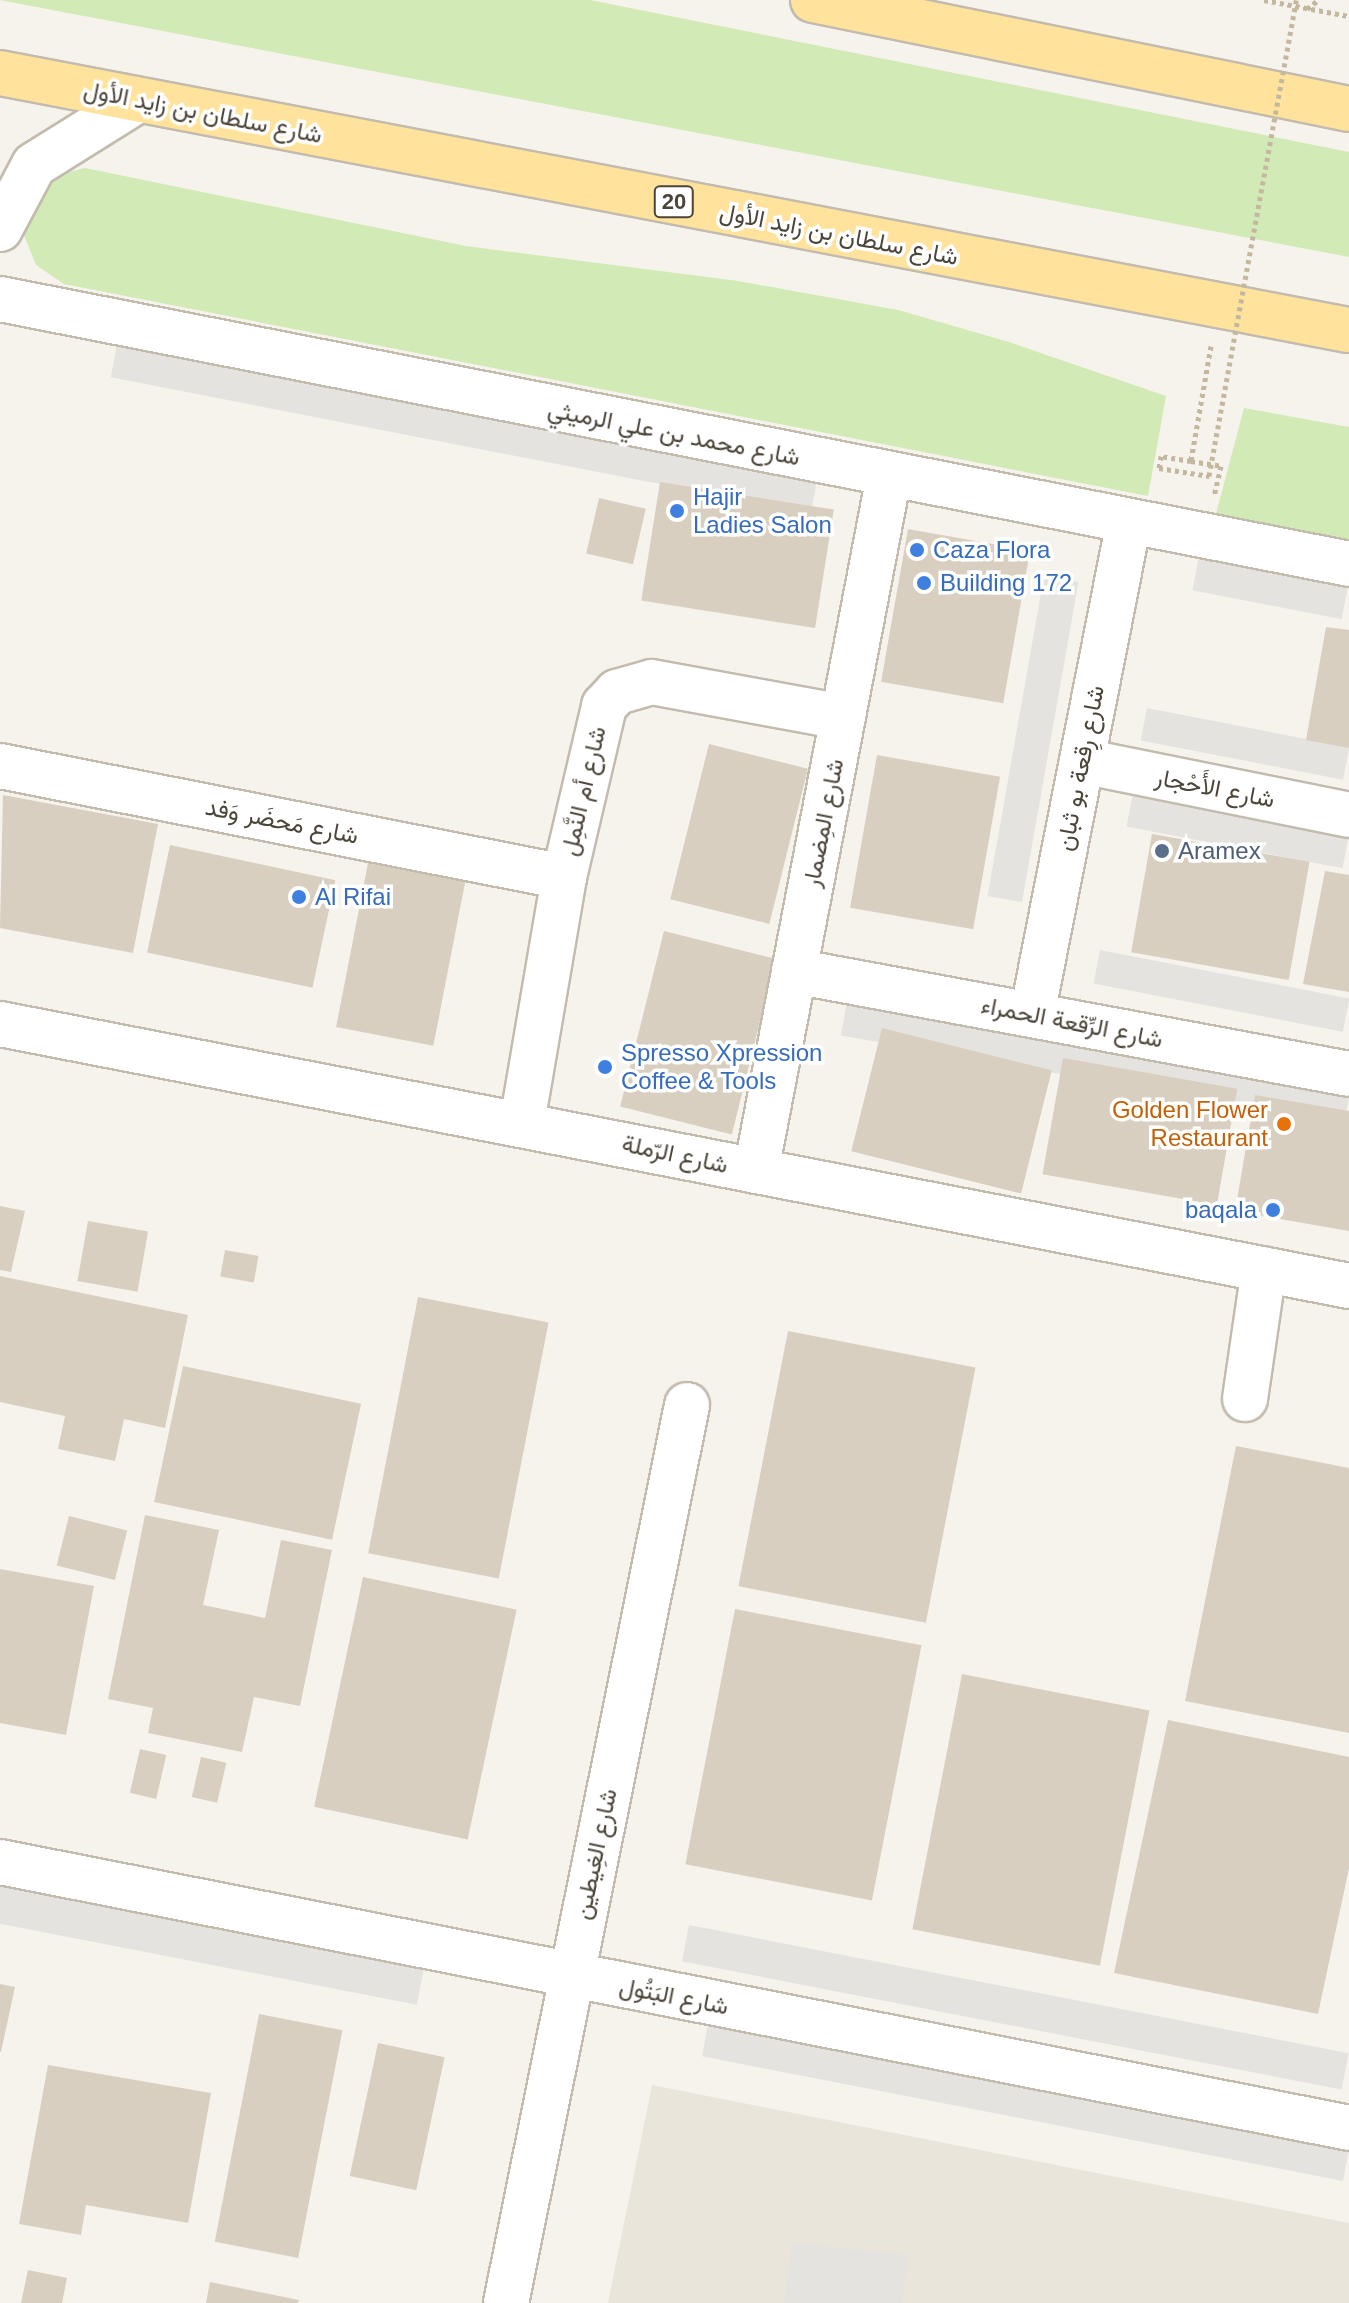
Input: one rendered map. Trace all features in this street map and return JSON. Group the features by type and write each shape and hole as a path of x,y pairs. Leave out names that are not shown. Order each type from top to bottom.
{"main road":[{"path":"813,0 1349,109"},
{"name":"شارع سلطان بن زايد الأول","path":"0,73 1349,330"}],"street":[{"path":"0,229 34,165 138,100"},
{"name":"شارع محمد بن علي الرميثي","path":"0,299 1349,564"},
{"name":"شارع المِضمار","path":"756,1171 889,476"},
{"name":"شارع رِقعة بو ثبان","path":"1032,1015 1129,521"},
{"name":"شارع أم النَّمِل","path":"522,1123 564,877 597,720 617,692 668,684 843,717"},
{"name":"شارع الأَحْجار","path":"1082,761 1349,815"},
{"name":"شارع مَحضَر وَفد","path":"0,766 564,877"},
{"name":"شارع الرِّقعة الحمراء","path":"794,971 1349,1074"},
{"name":"شارع الرّملة","path":"0,1024 1349,1286"},
{"path":"1245,1399 1264,1269"},
{"name":"شارع الغِيطين","path":"506,2303 687,1405"},
{"name":"شارع البَتُول","path":"0,1862 1349,2128"}],"path":[{"path":"1264,0 1349,16"},
{"path":"1205,536 1221,466 1191,461 1161,456 1159,468 1209,476 1296,0"},
{"path":"1307,9 1318,0"},
{"path":"1191,461 1218,305"}],"shaded area":[{"path":"118,340 818,476 811,513 111,377"},
{"path":"1200,551 1349,580 1342,619 1192,590"},
{"path":"1044,576 1078,582 1022,902 988,896"},
{"path":"1147,708 1349,747 1343,780 1141,740"},
{"path":"1133,793 1349,835 1342,868 1127,826"},
{"path":"1100,950 1349,998 1343,1032 1094,983"},
{"path":"847,1001 1349,1090 1344,1124 841,1035"},
{"path":"0,1885 424,1967 417,2005 0,1924"},
{"path":"689,1925 1349,2053 1342,2090 682,1961"},
{"path":"709,2020 1349,2144 1343,2181 702,2056"},
{"path":"652,2085 1349,2223 1349,2303 608,2303"},
{"path":"792,2243 909,2255 902,2303 784,2303"}],"green space":[{"path":"0,0 590,0 1349,152 1349,257"},
{"path":"85,168 466,246 738,281 898,310 1009,342 1166,396 1148,496 64,284 36,265 23,233 29,201 52,176"},
{"path":"1244,408 1349,427 1349,540 1216,514"}],"building":[{"path":"660,482 834,510 815,628 641,601"},
{"path":"599,498 646,509 633,564 586,554"},
{"path":"908,529 1030,551 1003,703 881,682"},
{"path":"1326,627 1349,630 1349,748 1306,740"},
{"path":"709,744 808,769 769,924 670,899"},
{"path":"877,755 1000,777 973,929 850,908"},
{"path":"3,795 158,824 133,953 0,928"},
{"path":"1152,834 1310,862 1289,980 1131,952"},
{"path":"170,845 335,880 312,988 147,953"},
{"path":"368,863 465,882 433,1046 336,1027"},
{"path":"1325,871 1349,875 1349,992 1303,984"},
{"path":"664,931 776,959 732,1134 620,1107"},
{"path":"882,1028 1052,1070 1021,1194 851,1151"},
{"path":"1063,1058 1237,1089 1217,1205 1043,1174"},
{"path":"1255,1095 1349,1111 1349,1231 1235,1211"},
{"path":"0,1206 25,1211 11,1272 0,1270"},
{"path":"88,1221 148,1232 137,1292 77,1281"},
{"path":"225,1250 258,1256 254,1282 220,1277"},
{"path":"0,1276 188,1315 165,1428 124,1419 115,1461 58,1449 65,1416 0,1402"},
{"path":"418,1297 549,1322 499,1579 368,1553"},
{"path":"788,1331 975,1367 926,1623 738,1586"},
{"path":"183,1366 361,1404 332,1540 154,1502"},
{"path":"1236,1446 1349,1468 1349,1733 1185,1701"},
{"path":"145,1515 219,1530 203,1605 265,1618 281,1540 332,1550 300,1706 254,1697 242,1752 148,1733 153,1708 108,1699"},
{"path":"69,1516 127,1531 115,1580 57,1565"},
{"path":"0,1569 94,1586 66,1735 0,1723"},
{"path":"363,1577 517,1610 468,1840 314,1807"},
{"path":"735,1609 922,1645 872,1900 685,1864"},
{"path":"962,1674 1149,1710 1100,1966 912,1929"},
{"path":"1168,1720 1349,1757 1349,1868 1318,2014 1114,1973"},
{"path":"140,1749 166,1755 156,1799 130,1793"},
{"path":"201,1757 226,1763 217,1803 192,1797"},
{"path":"0,1984 15,1987 1,2052 0,2052"},
{"path":"259,2014 342,2030 298,2258 215,2242"},
{"path":"378,2043 445,2057 416,2190 350,2176"},
{"path":"48,2065 211,2093 188,2223 86,2205 81,2235 19,2224"},
{"path":"28,2270 67,2278 62,2303 21,2303"},
{"path":"210,2282 299,2300 298,2303 206,2303"}],"place":[{"name":"Hajir Ladies Salon","path":"677,511"},
{"name":"Caza Flora","path":"917,550"},
{"name":"Building 172","path":"924,583"},
{"name":"Aramex","path":"1162,851"},
{"name":"Al Rifai","path":"299,897"},
{"name":"Spresso Xpression Coffee & Tools","path":"605,1067"},
{"name":"Golden Flower Restaurant","path":"1284,1124"},
{"name":"baqala","path":"1273,1210"}]}
